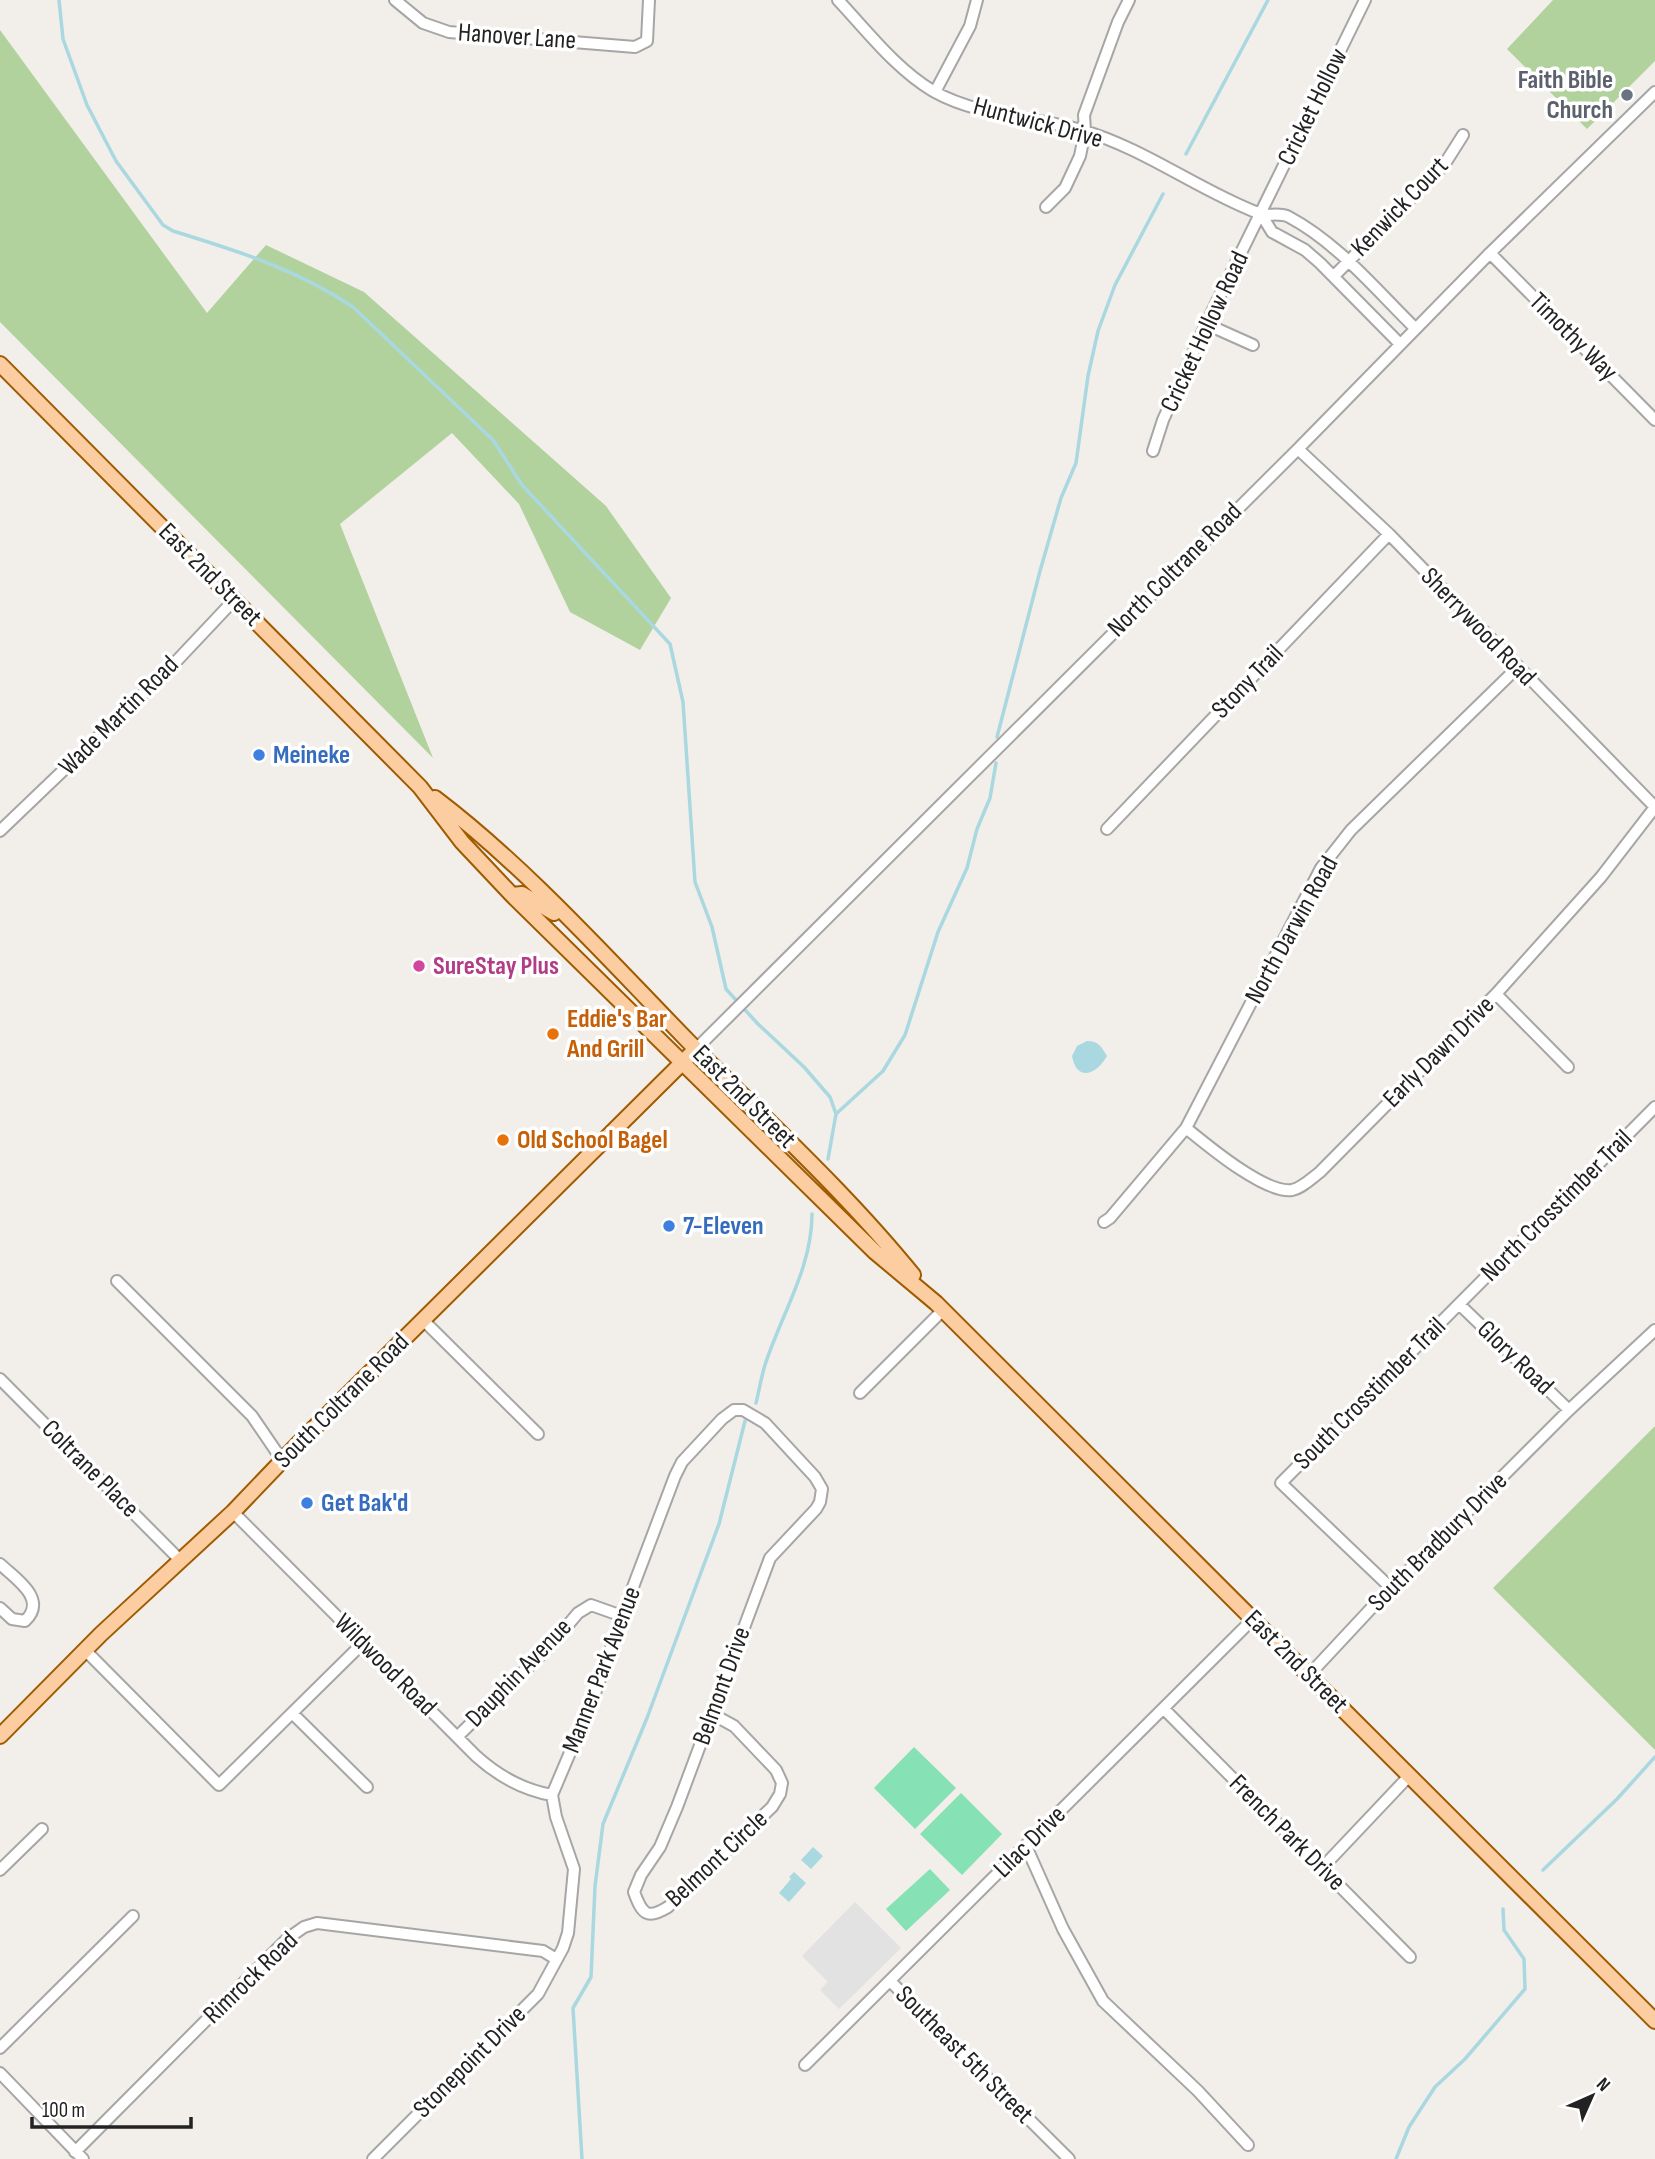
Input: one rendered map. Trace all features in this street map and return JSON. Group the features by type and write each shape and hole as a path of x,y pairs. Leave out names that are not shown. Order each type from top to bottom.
{"main road":[{"name":"East 2nd Street","path":"0,364 420,787 462,842 512,895 875,1252 939,1307 1655,2021"},
{"name":"East 2nd Street","path":"420,787 475,828 573,925 861,1215 939,1307"},
{"path":"512,895 522,894 573,925"},
{"name":"South Coltrane Road","path":"0,1736 85,1650 233,1512 282,1460 696,1049"}],"street":[{"name":"Hanover Lane","path":"395,0 423,23 449,32 635,47 647,41 649,0"},
{"name":"Huntwick Drive","path":"838,0 909,74 935,92 978,108 1085,131 1261,214 1285,214 1325,240 1415,328"},
{"path":"935,92 966,35 977,0"},
{"path":"1046,207 1065,188 1080,156 1085,131 1084,115 1118,22 1129,0"},
{"name":"Cricket Hollow","path":"1261,214 1365,0"},
{"name":"North Coltrane Road","path":"696,1049 1298,449 1490,253 1655,92"},
{"name":"Kenwick Court","path":"1334,276 1444,165 1463,135"},
{"name":"Huntwick Drive","path":"1261,214 1272,232 1305,250 1400,344"},
{"name":"Cricket Hollow Road","path":"1153,451 1163,420 1206,324 1261,214"},
{"name":"Timothy Way","path":"1490,253 1655,421"},
{"path":"1206,324 1253,345"},
{"name":"Sherrywood Road","path":"1298,449 1389,534 1655,807"},
{"name":"Stony Trail","path":"1107,829 1389,534"},
{"name":"Wade Martin Road","path":"0,831 169,669 235,599"},
{"name":"North Darwin Road","path":"1104,1222 1186,1128 1321,868 1351,830 1517,668"},
{"name":"Early Dawn Drive","path":"1186,1128 1244,1171 1279,1189 1293,1190 1320,1172 1496,994 1601,877 1655,807"},
{"path":"1496,994 1568,1067"},
{"name":"North Crosstimber Trail","path":"1460,1305 1655,1107"},
{"path":"117,1281 253,1416 282,1460"},
{"name":"Glory Road","path":"1460,1305 1570,1410"},
{"name":"South Crosstimber Trail","path":"1392,1589 1280,1482 1460,1305"},
{"path":"860,1393 939,1307"},
{"path":"424,1320 538,1434"},
{"name":"South Bradbury Drive","path":"1309,1675 1570,1410 1655,1329"},
{"name":"Coltrane Place","path":"0,1379 180,1560"},
{"name":"Manner Park Avenue","path":"552,1795 594,1696 682,1462 722,1419 734,1410 743,1410 765,1423 815,1477 822,1489"},
{"name":"Belmont Drive","path":"634,1892 640,1875 650,1863 668,1827 769,1558 816,1509 822,1489"},
{"name":"Wildwood Road","path":"233,1512 487,1766 531,1792 552,1795"},
{"path":"0,1564 27,1590 35,1603 34,1611 25,1620 12,1619 0,1608"},
{"name":"Dauphin Avenue","path":"457,1737 551,1645 578,1613 591,1605 622,1616"},
{"name":"Lilac Drive","path":"806,2065 1253,1619"},
{"path":"85,1650 219,1786 363,1643"},
{"name":"French Park Drive","path":"1164,1709 1410,1957"},
{"path":"292,1713 367,1787"},
{"name":"Belmont Circle","path":"634,1892 640,1908 648,1914 656,1914 668,1907 772,1807 780,1794 782,1783 776,1770 734,1726 712,1714"},
{"path":"1322,1868 1410,1775"},
{"path":"552,1795 556,1817 574,1869 568,1933 556,1959"},
{"path":"0,1870 42,1829"},
{"path":"1026,1846 1063,1929 1102,2001 1198,2091 1248,2145"},
{"path":"0,2048 133,1916"},
{"name":"Rimrock Road","path":"79,2155 287,1940 304,1927 317,1923 543,1951 556,1959"},
{"name":"Stonepoint Drive","path":"373,2159 538,1994 556,1959"},
{"name":"Southeast 5th Street","path":"890,1981 1069,2159"},
{"path":"0,2073 79,2155"}],"green space":[{"path":"1553,0 1655,0 1655,61 1587,129 1507,49"},
{"path":"0,30 207,313 266,245 364,292 606,506 671,598 640,650 570,612 519,504 452,433 340,524 433,758 0,322"},
{"path":"1655,1426 1655,1750 1493,1588"},
{"path":"914,1747 956,1788 915,1829 874,1788"},
{"path":"961,1793 1002,1834 962,1875 920,1834"},
{"path":"930,1869 950,1890 906,1931 886,1909"}],"shaded area":[{"path":"855,1902 901,1948 839,2009 820,1990 828,1982 802,1956"}],"water":[{"path":"1087,1041 1099,1045 1107,1056 1093,1071 1083,1073 1078,1070 1072,1056 1077,1046"},
{"path":"813,1847 823,1856 811,1869 801,1860"},
{"path":"794,1872 806,1883 789,1902 779,1893"}],"waterway":[{"path":"59,0 63,39 87,105 116,161 163,225 288,272 353,307 493,440 522,485 670,644 683,702 695,882 712,927 726,989 830,1097 836,1114 828,1159"},
{"path":"1186,154 1268,0"},
{"path":"997,737 1061,498 1076,463 1088,376 1098,331 1115,285 1163,194"},
{"path":"836,1114 883,1071 905,1035 938,932 967,868 977,829 990,798 996,763"},
{"path":"756,1403 765,1365 807,1253 812,1214"},
{"path":"582,2159 573,2008 591,1977 595,1886 603,1824 647,1718 719,1524 745,1421"},
{"path":"1543,1870 1617,1799 1655,1757"},
{"path":"1396,2159 1409,2127 1435,2087 1465,2059 1525,1989 1524,1959 1504,1930 1503,1909"}],"place":[{"name":"Faith Bible Church","path":"1627,95"},
{"name":"Meineke","path":"259,755"},
{"name":"SureStay Plus","path":"419,966"},
{"name":"Eddie's Bar And Grill","path":"553,1034"},
{"name":"Old School Bagel","path":"503,1140"},
{"name":"7-Eleven","path":"669,1226"},
{"name":"Get Bak'd","path":"307,1503"}]}
